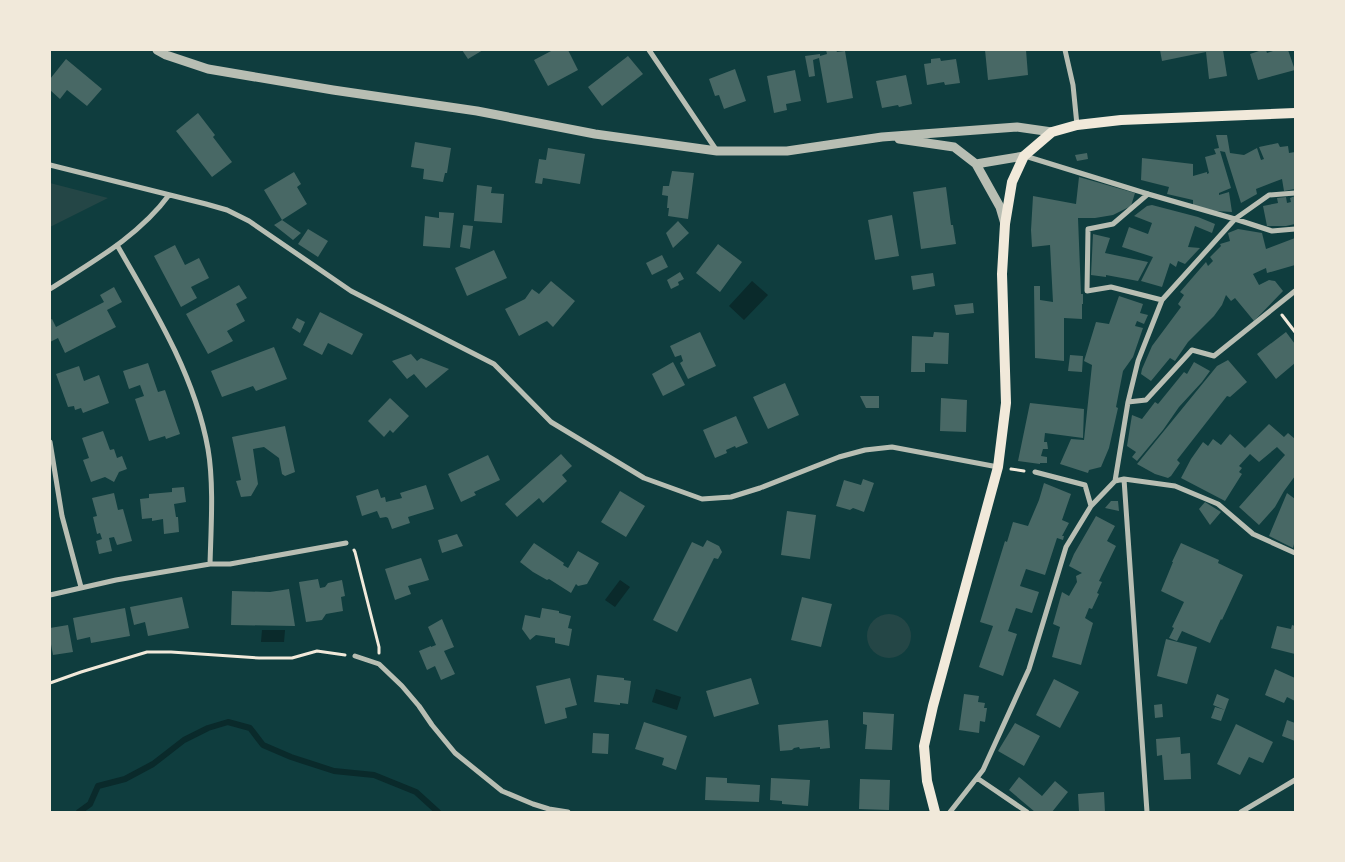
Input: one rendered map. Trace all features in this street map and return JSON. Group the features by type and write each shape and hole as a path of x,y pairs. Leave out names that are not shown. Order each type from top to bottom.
{"main road":[{"path":"935,812 927,781 924,746 932,706 998,467 1006,404 1002,274 1005,224 1012,182 1024,156 1052,132 1077,125 1122,120 1295,113"}],"street":[{"path":"157,50 166,55 208,69 477,111 595,134 717,151 787,151 882,137 1017,127 1052,132"},
{"path":"649,50 717,151"},
{"path":"1066,50 1073,85 1077,125"},
{"path":"882,137 954,147 976,164 1000,207 1005,224"},
{"path":"976,164 1024,156 1235,219 1272,232 1295,229"},
{"path":"50,166 227,210 250,222 351,291 494,364 551,422 644,478 702,499 731,497 760,488 839,457 865,450 892,447 998,467"},
{"path":"1115,481 1128,402 1138,361 1162,300 1235,219 1268,195 1295,193"},
{"path":"1148,194 1113,224 1088,229 1087,291 1111,287 1162,300"},
{"path":"50,289 117,245 158,210 169,195"},
{"path":"117,245 158,317 174,350 193,394 204,427 211,477 210,564"},
{"path":"1128,402 1146,400 1192,350 1214,356 1295,291"},
{"path":"50,442 62,516 81,587"},
{"path":"1035,472 1084,485 1091,506"},
{"path":"1124,479 1147,812"},
{"path":"950,812 983,770 1029,669 1066,547 1091,506 1115,481 1124,479 1176,486 1218,504 1254,534 1295,553"},
{"path":"50,594 116,580 210,564 230,564 346,543"},
{"path":"355,656 379,664 402,686 455,753 502,791 533,804 568,812"},
{"path":"977,778 1027,812"},
{"path":"1241,812 1295,780"}],"path":[{"path":"1276,306 1295,332"},
{"path":"998,467 1035,472"},
{"path":"346,543 355,552 379,647 379,664"},
{"path":"50,682 148,652 292,658 317,650 355,656"}],"shaded area":[{"path":"50,183 108,198 50,227"},
{"path":"752,281 768,295 744,320 729,306"},
{"path":"620,580 630,587 615,607 605,600"},
{"path":"893,614 905,620 910,627 910,645 905,652 898,657 885,658 877,655 870,648 867,632 870,624 877,617"},
{"path":"262,630 285,630 284,642 261,642"},
{"path":"656,689 681,697 677,710 652,702"}],"building":[{"path":"462,50 483,50 468,59"},
{"path":"553,50 568,50 578,70 548,86 534,60"},
{"path":"826,50 845,51 853,98 827,103 819,58 813,60 815,76 809,77 805,56 827,54"},
{"path":"985,50 1026,50 1028,75 988,80"},
{"path":"1160,50 1223,50 1227,76 1209,79 1206,52 1162,61"},
{"path":"1266,50 1267,53 1276,50 1288,50 1295,70 1258,80 1250,54"},
{"path":"628,56 643,74 602,106 588,87"},
{"path":"940,58 941,61 956,59 960,83 945,85 944,82 927,85 924,64 931,63 931,59"},
{"path":"66,59 102,89 87,106 67,90 60,99 50,90 50,79"},
{"path":"735,69 746,101 724,109 719,95 715,96 709,79"},
{"path":"795,70 801,101 786,104 787,110 774,113 767,76"},
{"path":"906,75 912,104 882,108 876,81"},
{"path":"198,113 232,162 212,177 176,131"},
{"path":"1216,135 1227,135 1230,153 1244,155 1257,148 1261,160 1264,159 1259,147 1278,143 1280,147 1288,146 1289,153 1295,152 1295,189 1284,191 1282,179 1256,189 1257,194 1241,203 1225,152 1220,151 1231,188 1219,193 1219,195 1229,192 1232,212 1193,206 1193,200 1167,194 1169,187 1141,180 1142,158 1193,164 1193,176 1209,173 1205,157 1216,154 1214,149 1219,148"},
{"path":"415,142 451,148 447,173 445,173 443,182 423,179 424,169 411,167"},
{"path":"548,148 585,154 580,184 543,178 542,184 535,183 539,159 546,160"},
{"path":"1087,153 1088,159 1077,161 1075,155"},
{"path":"672,171 694,173 688,219 668,216 668,196 662,195 663,186 669,186"},
{"path":"294,172 301,184 297,187 307,204 282,220 264,190"},
{"path":"1079,177 1135,193 1131,206 1113,215 1078,218 1081,294 1083,294 1082,319 1064,318 1064,361 1035,358 1034,286 1040,286 1040,300 1053,302 1050,245 1032,247 1033,196 1076,204"},
{"path":"477,185 492,187 491,193 504,194 502,223 474,221"},
{"path":"946,187 951,225 953,225 956,244 921,249 913,192"},
{"path":"1295,196 1295,224 1267,226 1263,206 1278,203 1277,198 1286,197 1287,203 1291,202 1290,198"},
{"path":"1152,205 1198,217 1215,224 1212,233 1195,226 1188,247 1200,248 1185,264 1178,261 1176,267 1170,263 1162,287 1141,281 1153,257 1122,247 1129,227 1148,234 1152,223 1134,216 1147,206"},
{"path":"439,212 454,213 450,248 423,246 425,216 439,218"},
{"path":"892,215 899,256 875,260 868,220"},
{"path":"282,220 301,233 293,240 274,225"},
{"path":"678,221 689,233 673,248 666,233"},
{"path":"463,225 473,226 470,249 460,247"},
{"path":"308,229 328,241 318,257 298,244"},
{"path":"1238,229 1262,233 1266,249 1295,238 1295,265 1267,273 1266,268 1253,274 1259,285 1269,280 1275,281 1283,291 1254,321 1235,298 1231,301 1226,295 1214,316 1188,342 1175,361 1170,358 1151,381 1141,374 1142,369 1152,346 1181,307 1178,304 1184,295 1180,292 1206,262 1208,266 1213,261 1210,257 1221,246 1220,244 1230,241 1228,233"},
{"path":"1093,234 1110,238 1105,253 1148,262 1138,281 1106,275 1106,277 1091,275"},
{"path":"718,244 742,262 720,292 696,273"},
{"path":"175,245 185,265 199,258 209,278 191,287 197,298 181,307 154,256"},
{"path":"494,250 507,278 467,296 455,268"},
{"path":"662,255 668,267 652,275 646,263"},
{"path":"680,272 684,279 678,282 679,285 671,289 667,280"},
{"path":"933,273 935,286 913,290 911,276"},
{"path":"551,281 575,301 553,327 547,321 519,336 505,309 525,299 532,289 539,294"},
{"path":"239,285 247,298 236,304 245,321 227,331 233,341 208,354 186,314"},
{"path":"114,287 122,302 107,310 116,327 65,353 58,338 50,342 50,320 52,319 56,327 104,302 100,295"},
{"path":"1119,296 1143,304 1140,313 1148,315 1144,324 1137,321 1135,326 1143,328 1133,357 1123,371 1116,407 1118,408 1109,448 1101,467 1089,470 1088,473 1060,464 1071,439 1084,440 1092,365 1084,361 1096,322 1109,324"},
{"path":"973,303 974,313 956,315 954,305"},
{"path":"320,312 363,334 352,355 328,343 322,355 303,345"},
{"path":"297,318 305,322 300,333 292,328"},
{"path":"700,332 716,366 688,379 680,363 683,361 681,355 675,357 670,346"},
{"path":"934,332 949,333 948,364 925,363 925,372 911,372 912,336 933,337"},
{"path":"1286,332 1295,344 1295,363 1276,379 1257,354"},
{"path":"274,347 287,379 256,391 253,386 222,397 211,371"},
{"path":"411,354 417,361 421,358 449,369 426,388 414,374 407,379 392,361"},
{"path":"1070,355 1083,356 1082,372 1068,371"},
{"path":"1228,360 1247,382 1230,397 1227,396 1177,460 1180,463 1171,476 1168,478 1155,474 1137,464 1217,366"},
{"path":"673,362 685,385 663,396 652,374"},
{"path":"1194,362 1210,371 1137,461 1132,457 1136,452 1127,446 1132,415 1142,419 1155,402 1158,404 1184,372 1187,374"},
{"path":"148,363 158,392 165,390 180,434 166,439 165,436 149,441 135,399 144,396 140,385 129,389 123,371"},
{"path":"79,366 84,381 99,375 109,403 83,413 81,408 75,410 74,406 68,407 56,374"},
{"path":"785,383 799,415 768,429 753,397"},
{"path":"860,396 879,396 879,408 866,408"},
{"path":"390,398 409,416 393,433 390,430 384,437 368,421"},
{"path":"941,398 967,400 966,432 940,431"},
{"path":"1030,403 1084,409 1083,438 1045,433 1044,442 1047,442 1048,449 1043,449 1041,456 1047,457 1047,463 1018,461"},
{"path":"736,416 748,443 726,450 727,453 715,458 703,430"},
{"path":"1269,424 1284,437 1288,433 1295,439 1295,476 1275,507 1259,525 1239,507 1285,455 1277,447 1259,462 1250,454 1239,466 1242,468 1239,472 1242,474 1225,501 1181,478 1203,442 1208,446 1213,439 1221,445 1230,434 1245,448"},
{"path":"285,426 295,472 285,476 282,474 279,458 264,447 253,449 258,484 251,496 241,497 236,481 241,480 232,437"},
{"path":"103,431 110,450 114,449 117,458 122,456 127,469 119,472 114,482 105,477 91,482 83,460 89,458 82,438"},
{"path":"561,454 572,466 562,475 567,481 543,503 539,498 517,517 505,504"},
{"path":"488,455 500,480 474,492 476,495 461,502 448,474"},
{"path":"863,479 874,483 864,512 853,508 850,510 836,506 844,480 861,485"},
{"path":"1044,483 1071,494 1062,520 1069,523 1062,536 1064,536 1063,540 1057,538 1045,575 1026,569 1020,586 1039,592 1032,613 1016,608 1008,631 1017,634 1003,676 979,667 993,626 980,622 1005,541 1007,542 1013,522 1028,526"},
{"path":"426,485 434,509 408,517 410,523 392,529 388,518 380,518 377,511 362,516 356,496 378,489 381,498 385,497 386,502 402,498 400,493"},
{"path":"184,487 186,502 174,504 176,517 178,517 179,532 164,534 163,519 152,521 152,518 142,519 140,499 149,498 149,494 172,492 172,488"},
{"path":"620,491 645,506 626,537 601,522"},
{"path":"114,493 118,510 123,509 132,541 117,545 114,537 109,538 112,551 99,554 96,541 102,539 100,533 97,534 93,517 97,516 92,498"},
{"path":"1287,493 1295,499 1295,540 1293,548 1269,536"},
{"path":"1111,501 1118,501 1119,511 1105,508"},
{"path":"1205,502 1221,512 1210,525 1199,509"},
{"path":"787,511 816,515 810,559 781,555"},
{"path":"1096,516 1115,526 1107,541 1116,546 1099,581 1102,582 1097,593 1099,594 1092,609 1089,608 1085,618 1093,623 1081,665 1052,657 1060,627 1053,624 1062,592 1069,596 1077,582 1076,576 1082,573 1069,566"},
{"path":"457,534 463,546 442,553 438,540"},
{"path":"707,540 719,546 722,552 718,559 714,558 677,632 653,620 692,542 703,547"},
{"path":"534,543 564,563 563,565 568,568 578,551 599,563 587,584 578,586 576,584 571,593 549,579 547,580 533,572 520,562"},
{"path":"1181,543 1219,560 1218,563 1243,575 1210,643 1182,631 1177,641 1169,638 1184,602 1161,591"},
{"path":"421,558 429,580 408,586 411,594 395,600 385,569"},
{"path":"318,579 320,588 325,587 328,583 342,580 345,596 341,597 343,611 326,614 322,620 306,622 299,582"},
{"path":"289,589 295,626 231,625 232,591 270,592"},
{"path":"182,597 189,628 148,636 145,622 134,625 130,607"},
{"path":"802,597 832,604 821,647 791,640"},
{"path":"125,608 130,636 91,643 90,637 77,640 73,618"},
{"path":"542,608 559,611 559,613 571,616 568,628 572,629 569,646 555,643 555,638 536,635 530,640 522,629 525,615 540,618"},
{"path":"442,619 454,647 444,651 455,674 441,680 435,666 427,670 419,651 436,645 428,627"},
{"path":"68,625 73,652 53,655 50,628"},
{"path":"1292,625 1295,626 1295,654 1271,648 1277,626 1291,629"},
{"path":"1166,639 1197,647 1187,684 1157,676"},
{"path":"1275,669 1295,678 1295,701 1287,697 1284,703 1265,695"},
{"path":"597,675 624,678 624,680 631,681 628,704 594,702"},
{"path":"570,678 577,705 565,708 567,718 545,724 536,686"},
{"path":"751,678 759,704 714,717 706,691"},
{"path":"1054,679 1079,692 1060,728 1036,715"},
{"path":"964,694 979,696 978,702 985,703 984,708 987,708 985,722 980,721 979,733 959,730"},
{"path":"1217,694 1229,699 1225,710 1213,705"},
{"path":"1162,704 1163,717 1155,718 1154,705"},
{"path":"1215,707 1225,710 1221,721 1211,718"},
{"path":"863,712 894,714 892,750 865,749 867,725 863,724"},
{"path":"828,720 830,748 800,749 799,747 780,751 778,725"},
{"path":"1287,720 1295,723 1295,741 1282,736"},
{"path":"644,722 687,736 676,770 662,765 664,758 635,749"},
{"path":"1015,723 1040,736 1024,766 998,751"},
{"path":"1236,724 1273,742 1263,763 1249,757 1240,775 1217,764"},
{"path":"593,733 609,734 608,754 592,753"},
{"path":"1180,737 1181,754 1190,753 1191,779 1164,780 1162,755 1157,756 1156,739"},
{"path":"706,777 727,778 727,783 760,785 759,802 705,800"},
{"path":"1019,777 1042,796 1055,781 1068,792 1052,812 1035,812 1009,790"},
{"path":"771,778 810,780 808,806 782,804 782,801 770,800"},
{"path":"860,779 890,780 889,810 859,809"},
{"path":"1104,792 1105,812 1079,812 1078,794"}],"waterway":[{"path":"79,812 90,804 98,786 125,779 153,764 184,740 208,728 228,722 250,728 263,745 291,757 334,771 374,775 416,792 438,812"}]}
